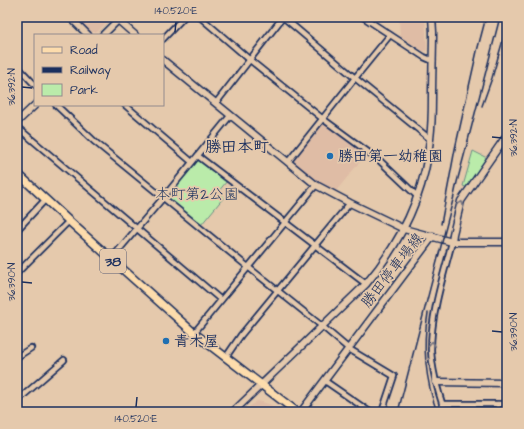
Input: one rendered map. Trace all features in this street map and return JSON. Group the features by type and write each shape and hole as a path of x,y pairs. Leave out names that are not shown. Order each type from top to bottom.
{"main road":[{"name":"38","path":"17,173 45,200 194,333 297,412"}],"street":[{"path":"70,17 87,34"},
{"path":"164,38 184,17"},
{"path":"200,17 323,119 379,160 417,196"},
{"path":"216,103 283,17 430,139"},
{"path":"363,17 432,61"},
{"path":"233,412 366,284 381,266 404,229 425,171 430,139 433,32 432,17"},
{"path":"105,34 120,18 134,34"},
{"path":"288,162 390,35"},
{"path":"164,61 316,185 404,229 433,236"},
{"path":"17,66 34,83"},
{"path":"17,122 34,106"},
{"path":"57,106 95,142 349,348 394,376 382,412"},
{"path":"126,106 192,162"},
{"path":"111,259 164,198 230,116"},
{"path":"17,127 221,300"},
{"path":"445,412 436,382 431,349 437,300 461,201 507,136"},
{"path":"198,156 366,284"},
{"path":"194,333 316,185"},
{"path":"17,230 45,200"},
{"path":"226,357 241,335 350,203"},
{"path":"17,273 69,221"},
{"name":"勝田停車場線","path":"301,412 433,236 452,242 507,242"},
{"path":"17,357 31,348"},
{"path":"17,401 64,360"},
{"path":"325,381 370,412"},
{"path":"436,382 507,383"},
{"path":"442,404 507,404"},
{"path":"498,404 498,412"}],"shaded area":[{"path":"76,17 112,17 96,33 88,30"},
{"path":"399,17 425,17 427,50 423,51 400,36"},
{"name":"勝田第一幼稚園","path":"324,122 367,153 336,191 318,183 293,163 292,160 321,123"},
{"path":"257,401 271,405 281,412 244,412"}],"green space":[{"path":"473,151 487,158 468,188 463,186"},
{"name":"本町第2公園","path":"202,160 227,181 218,192 224,197 201,225 168,198 168,195 196,161"}],"railway":[{"path":"441,224 455,149 486,17"},
{"path":"398,412 500,17"},
{"path":"482,106 507,26"},
{"path":"428,313 425,339 427,375 437,412"}],"place":[{"name":"勝田第一幼稚園","path":"330,156"},
{"name":"青木屋","path":"166,341"}],"district":[{"name":"勝田本町","path":"237,146"}]}
